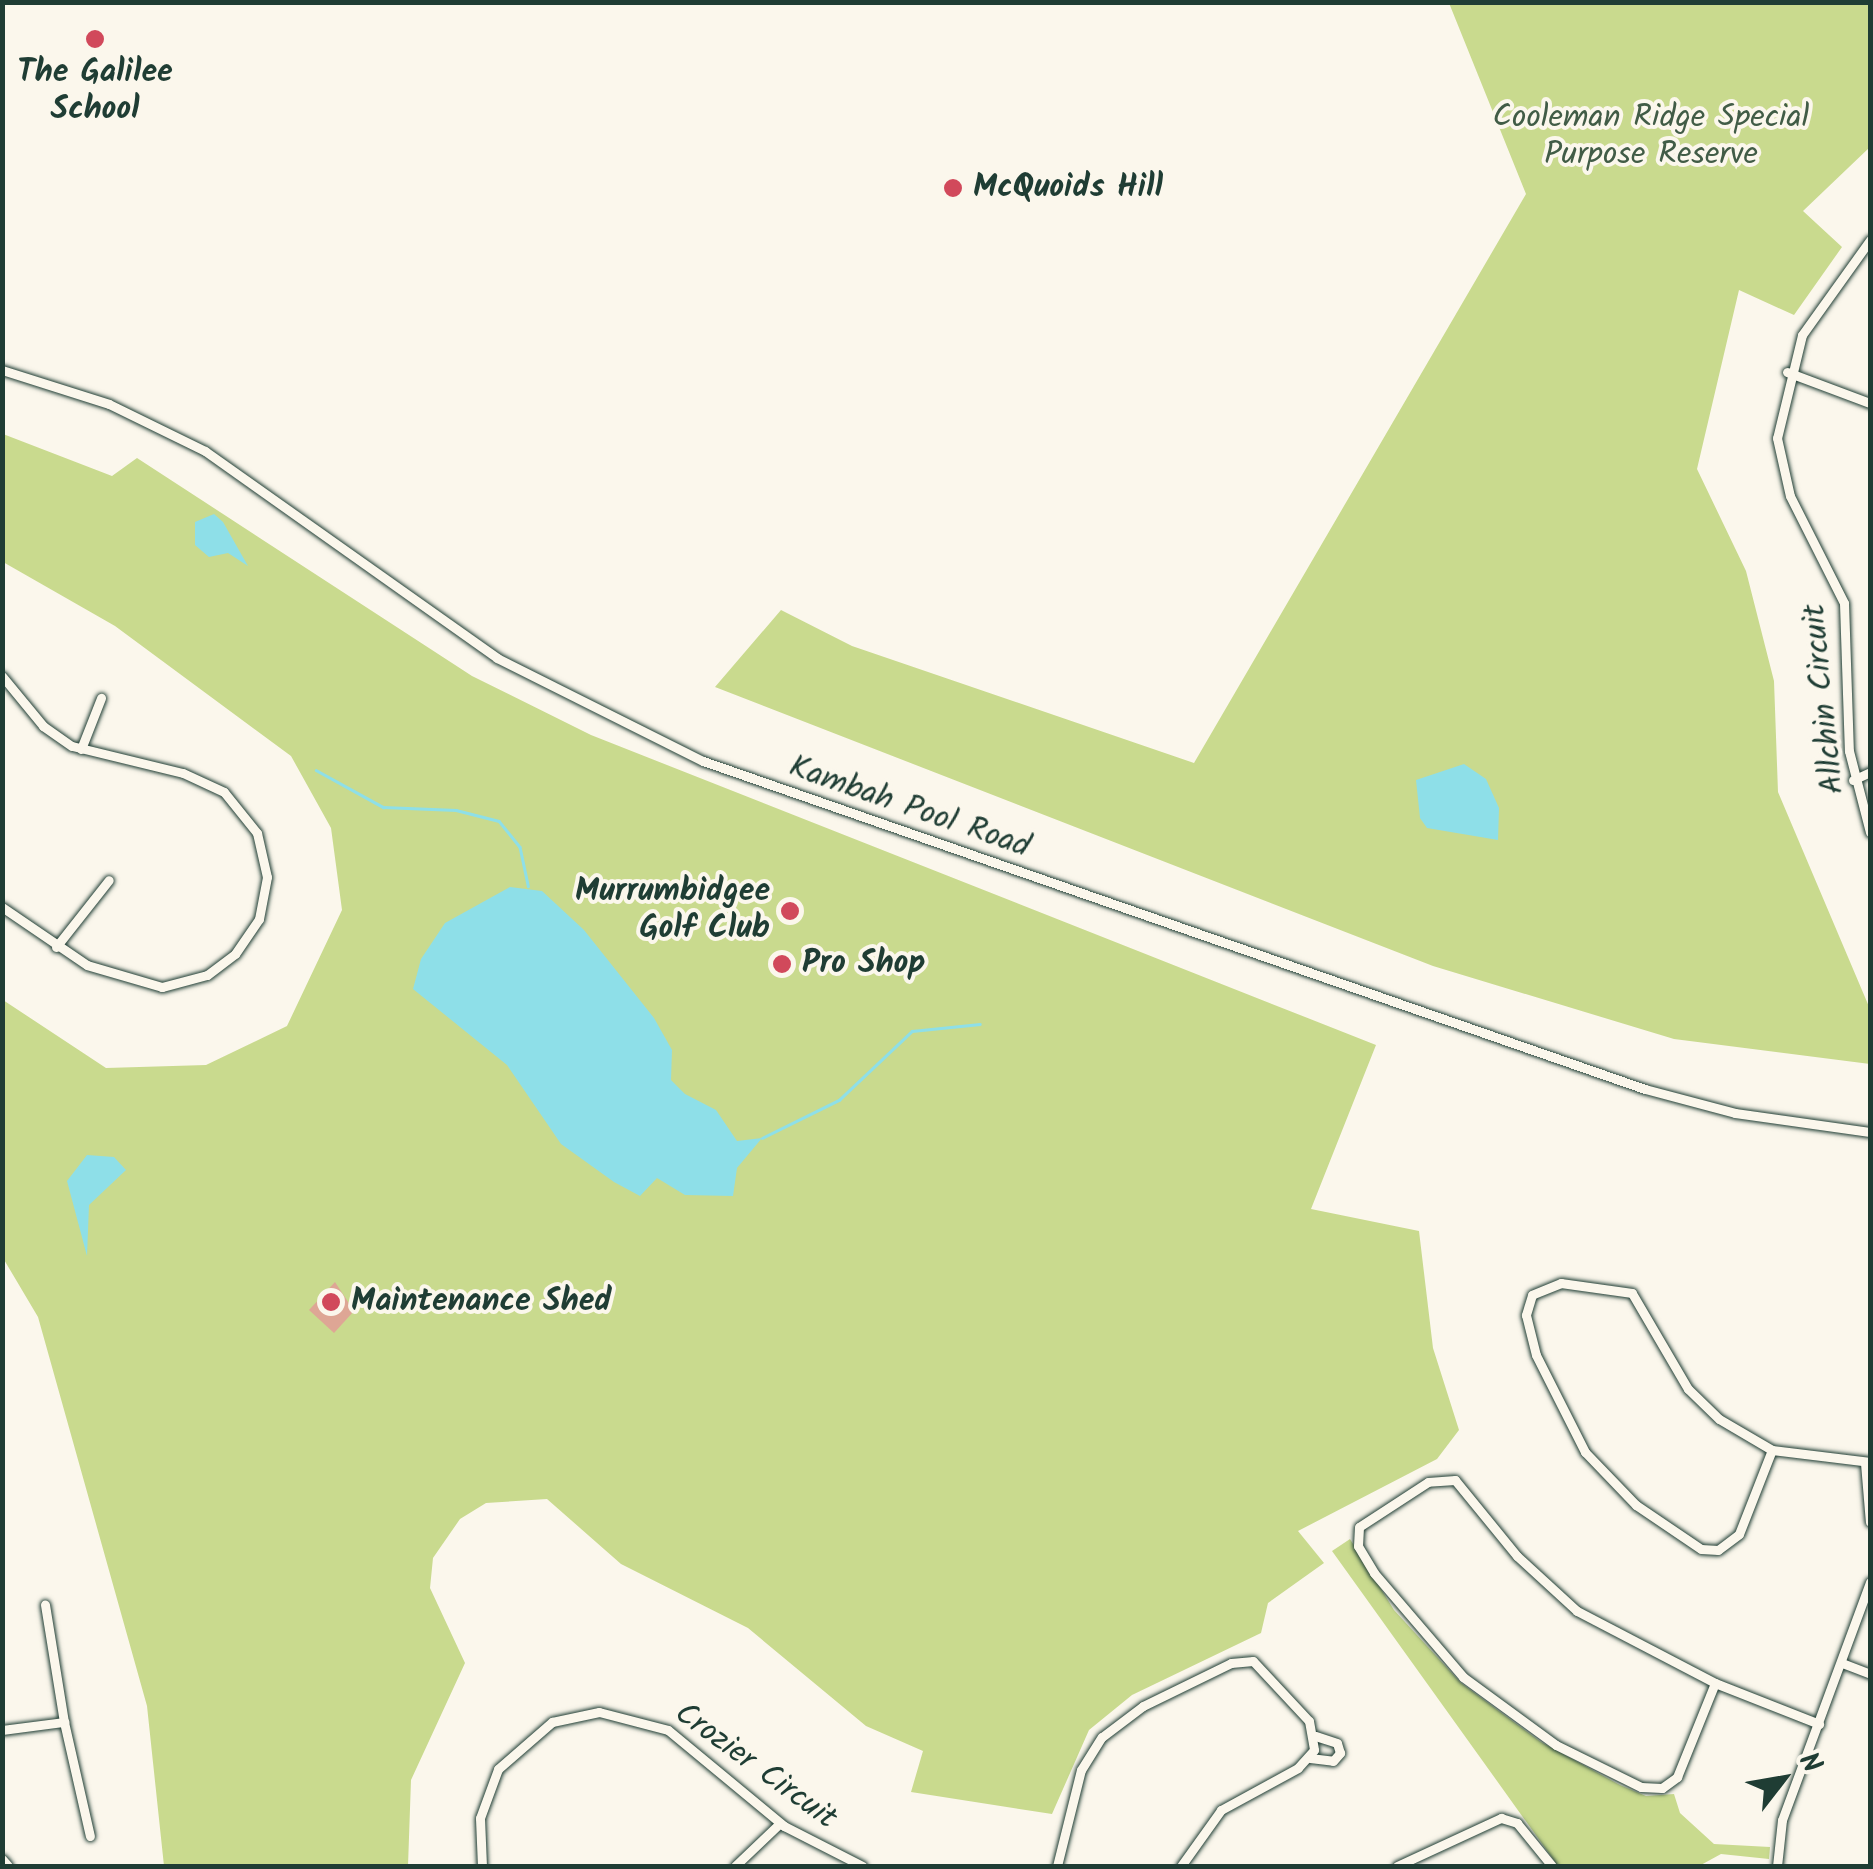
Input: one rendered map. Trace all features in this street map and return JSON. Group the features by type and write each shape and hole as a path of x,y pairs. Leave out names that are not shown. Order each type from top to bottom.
{"street":[{"name":"Allchin Circuit","path":"1870,240 1823,297 1788,372 1779,462 1844,603 1853,780 1870,832"},
{"name":"Kambah Pool Road","path":"2,370 93,398 192,444 497,658 703,761 1645,1089 1735,1112 1870,1132"},
{"path":"1788,372 1870,403"},
{"path":"2,676 43,726 81,750 201,779 232,798 262,844 265,894 235,954 186,983 140,985 56,948 2,906"},
{"path":"81,750 101,698"},
{"path":"1853,780 1870,772"},
{"path":"56,948 108,880"},
{"path":"1772,1450 1730,1544 1701,1549 1665,1527 1609,1480 1565,1422 1536,1355 1526,1315 1532,1295 1561,1283 1632,1293 1688,1389 1720,1420 1772,1450 1868,1462 1870,1522"},
{"path":"1714,1683 1677,1777 1654,1790 1626,1781 1516,1720 1454,1669 1374,1573 1358,1546 1360,1527 1428,1482 1455,1480 1569,1605 1647,1654 1819,1724"},
{"path":"1777,1866 1782,1820 1870,1582"},
{"path":"45,1605 64,1722 90,1836"},
{"path":"1057,1866 1090,1753 1143,1706 1232,1664 1253,1662 1315,1736 1337,1743 1340,1753 1332,1761 1310,1758 1221,1810 1181,1866"},
{"path":"1842,1663 1870,1674"},
{"name":"Crozier Circuit","path":"482,1866 480,1818 498,1769 529,1736 583,1714 656,1723 780,1823 862,1866"},
{"path":"2,1730 64,1722"},
{"path":"1310,1758 1315,1736"},
{"path":"1396,1866 1501,1818 1516,1823 1552,1866"},
{"path":"735,1866 780,1823"},
{"path":"2,1858 8,1866"}],"green space":[{"name":"Cooleman Ridge Special Purpose Reserve","path":"1449,3 1870,3 1870,147 1803,211 1842,247 1794,315 1739,290 1697,469 1746,571 1774,681 1778,792 1870,1009 1870,1064 1674,1039 1433,966 715,687 781,610 852,646 1194,763 1526,194"},
{"name":"Murrumbidgee Golf Club","path":"3,434 112,476 137,458 472,676 591,735 1376,1045 1311,1209 1419,1231 1433,1348 1459,1430 1437,1459 1298,1531 1324,1563 1268,1603 1261,1633 1132,1695 1089,1730 1052,1814 911,1792 923,1751 866,1726 748,1628 621,1564 547,1499 486,1503 460,1519 433,1558 430,1588 465,1663 411,1780 408,1866 164,1866 147,1706 38,1317 3,1258 3,1000 106,1068 206,1065 287,1026 342,910 331,828 291,756 115,626 3,562"},
{"path":"1350,1539 1394,1610 1461,1683 1541,1742 1620,1785 1646,1796 1674,1794 1680,1813 1714,1844 1770,1847 1769,1859 1721,1854 1699,1866 1558,1866 1332,1551"}],"water":[{"path":"214,514 223,522 248,566 228,553 209,557 195,545 195,522"},
{"path":"1464,764 1486,779 1499,808 1498,840 1427,828 1420,818 1416,780"},
{"path":"510,887 542,891 584,930 654,1018 672,1050 671,1080 685,1094 716,1110 737,1141 762,1138 737,1168 733,1196 685,1195 657,1178 640,1196 614,1182 561,1144 507,1065 413,989 421,959 445,923"},
{"path":"87,1155 114,1157 126,1170 89,1205 87,1256 67,1181"}],"building":[{"name":"Maintenance Shed","path":"335,1282 354,1311 334,1333 309,1310"}],"waterway":[{"path":"316,770 383,807 456,810 499,821 520,847 528,886"},
{"path":"762,1138 839,1100 912,1031 980,1024"}],"place":[{"name":"The Galilee School","path":"95,39"},
{"name":"McQuoids Hill","path":"953,188"},
{"name":"Murrumbidgee Golf Club","path":"790,911"},
{"name":"Pro Shop","path":"782,964"},
{"name":"Maintenance Shed","path":"331,1302"}]}
